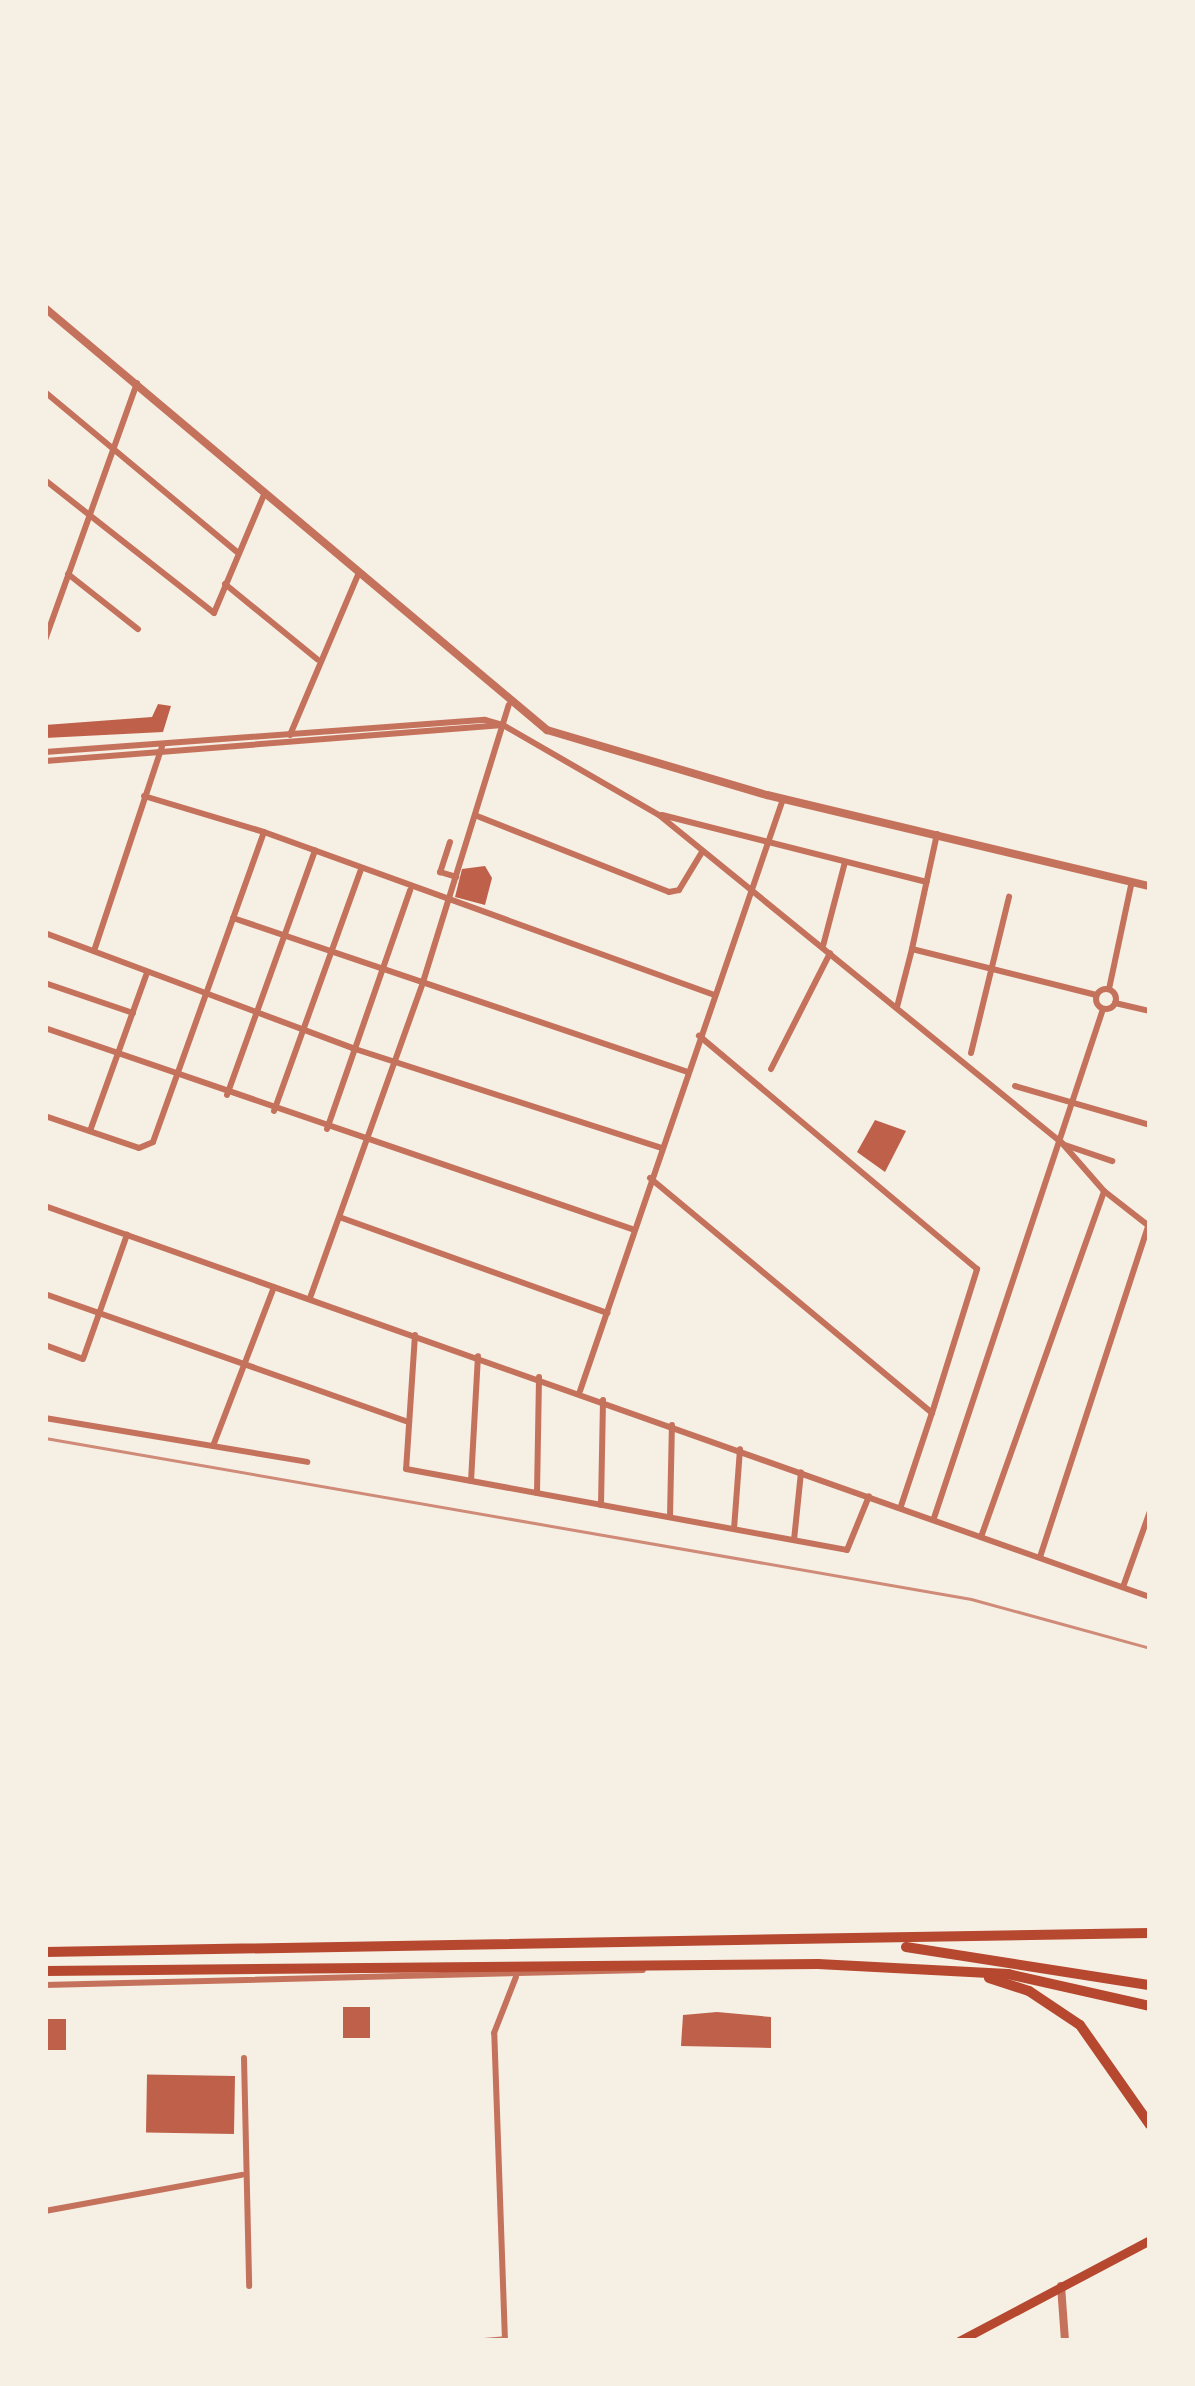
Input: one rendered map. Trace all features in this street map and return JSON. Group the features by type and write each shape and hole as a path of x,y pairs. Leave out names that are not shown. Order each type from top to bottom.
{"highway":[{"path":"45,1952 873,1943 1150,1933"},
{"path":"873,1943 1021,1959 1150,1985"},
{"path":"45,1971 658,1965 950,1970 1084,1988 1150,2006"},
{"path":"950,1970 1057,2006 1104,2050 1150,2125"}],"main road":[{"path":"959,2341 1150,2240"}],"street":[{"path":"45,308 509,705 568,739 783,799 1150,886"},
{"path":"45,640 137,382"},
{"path":"45,392 237,552"},
{"path":"45,480 214,613 265,492"},
{"path":"68,574 138,629"},
{"path":"290,735 317,659 358,575"},
{"path":"225,584 317,659"},
{"path":"310,1300 423,982 509,705"},
{"path":"45,752 485,720 503,725 659,814 1062,1143 1103,1191 1149,1226 1040,1557"},
{"path":"45,761 503,725"},
{"path":"94,952 163,744"},
{"path":"144,796 264,832 410,890 715,995"},
{"path":"580,1391 783,799"},
{"path":"659,814 927,882"},
{"path":"477,816 669,892 679,890 702,851"},
{"path":"45,1115 139,1148 153,1142 264,832"},
{"path":"897,1007 937,834"},
{"path":"450,842 440,872 456,877"},
{"path":"227,1096 315,850"},
{"path":"822,947 845,862"},
{"path":"274,1111 361,868"},
{"path":"1115,1003 1108,989 1132,881"},
{"path":"326,1129 410,890"},
{"path":"971,1053 1009,898"},
{"path":"233,918 687,1072"},
{"path":"45,933 352,1048 661,1148"},
{"path":"912,949 1096,994 1108,989"},
{"path":"771,1069 830,953"},
{"path":"90,1131 147,973"},
{"path":"45,983 133,1013"},
{"path":"934,1518 1062,1143 1103,1009 1096,994"},
{"path":"1103,1009 1115,1003 1150,1011"},
{"path":"45,1028 227,1096 633,1229"},
{"path":"699,1036 977,1269 901,1507"},
{"path":"1015,1086 1150,1125"},
{"path":"1062,1143 1112,1161"},
{"path":"650,1178 932,1413"},
{"path":"981,1537 1103,1191"},
{"path":"45,1206 603,1399 1150,1597"},
{"path":"342,1218 607,1313"},
{"path":"45,1345 83,1359 127,1235"},
{"path":"213,1446 274,1287"},
{"path":"45,1294 409,1422"},
{"path":"415,1335 406,1469 847,1550 869,1496"},
{"path":"471,1481 478,1356"},
{"path":"537,1493 539,1377"},
{"path":"601,1505 603,1399"},
{"path":"45,1418 307,1462"},
{"path":"670,1517 672,1424"},
{"path":"734,1529 740,1449"},
{"path":"794,1540 801,1471"},
{"path":"1124,1587 1150,1511"},
{"path":"45,1984 619,1976 658,1965"},
{"path":"484,2341 505,2340 494,2033 516,1976"},
{"path":"244,2058 242,2175 249,2286"},
{"path":"45,2211 242,2175"},
{"path":"1061,2286 1066,2341"}],"building":[{"path":"158,704 171,706 163,732 45,738 45,725 152,717"},
{"path":"485,866 492,878 485,905 455,897 462,869"},
{"path":"875,1120 906,1131 885,1172 857,1152"},
{"path":"343,2007 370,2007 370,2038 343,2038"},
{"path":"717,2012 771,2017 771,2048 681,2046 683,2015"},
{"path":"45,2019 66,2019 66,2050 45,2050"},
{"path":"147,2074 235,2076 234,2134 146,2132"}],"railway":[{"path":"45,1438 971,1599 1150,1648"}]}
